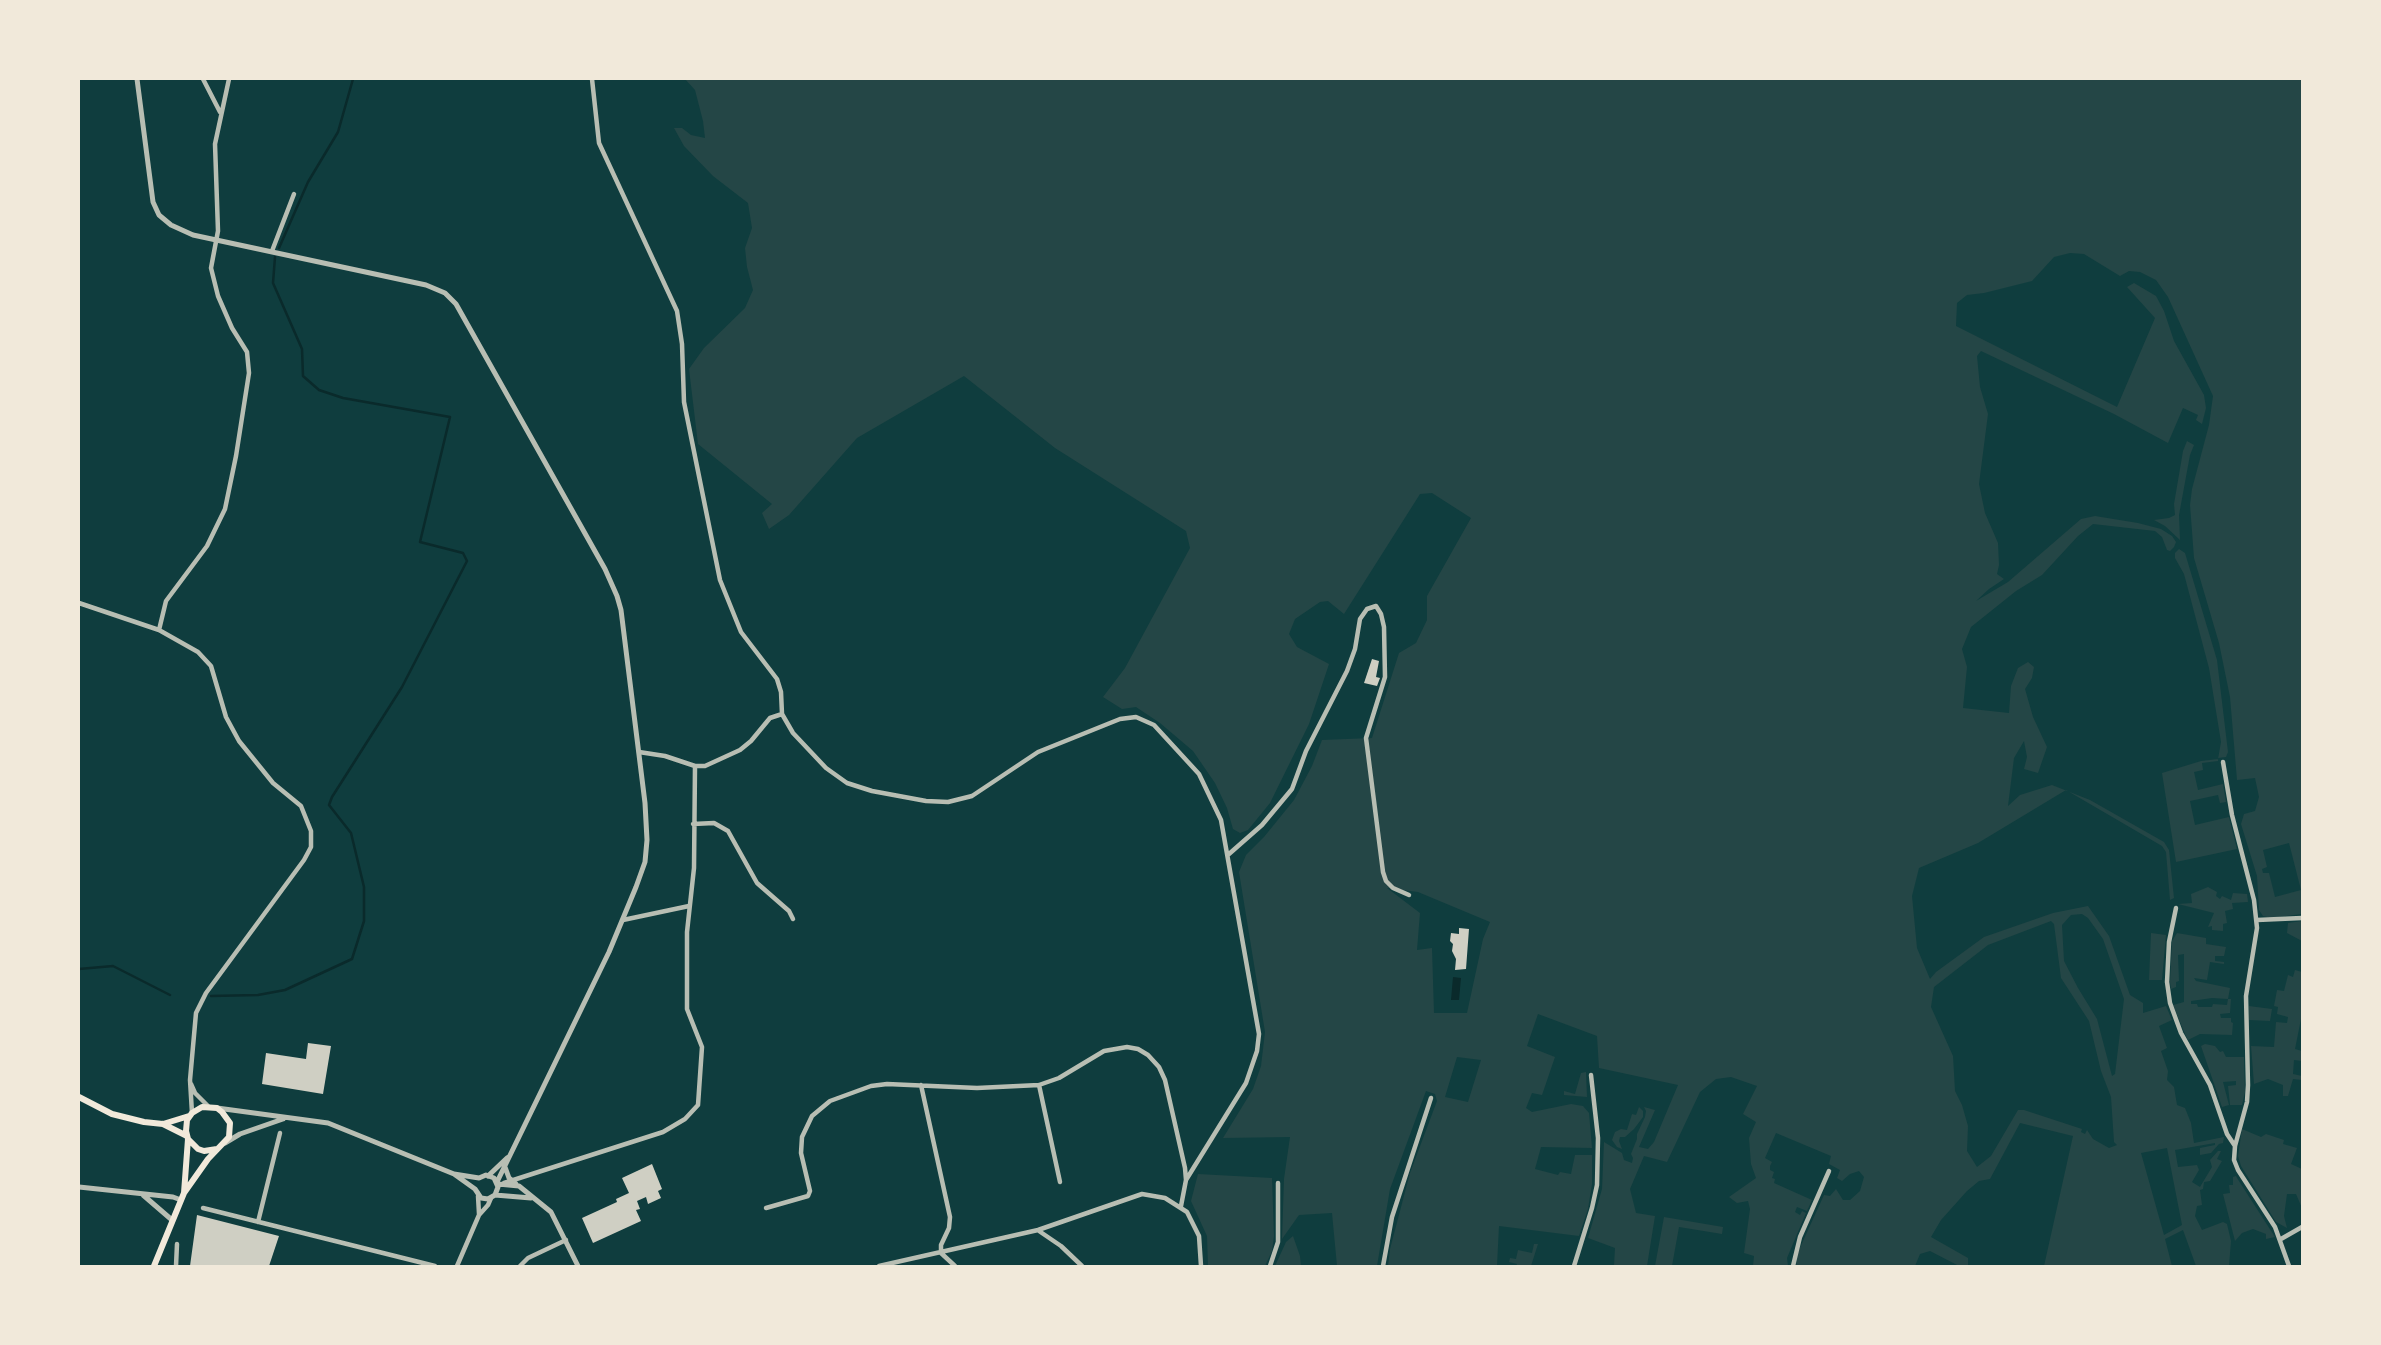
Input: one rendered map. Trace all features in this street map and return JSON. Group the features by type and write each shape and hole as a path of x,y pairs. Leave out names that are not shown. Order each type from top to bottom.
{"main road":[{"path":"79,1097 94,1107 121,1118 163,1124 204,1151 217,1149"},
{"path":"154,1266 183,1196 229,1137 230,1124 222,1112 208,1106 163,1124"},
{"path":"183,1196 188,1138 186,1125 191,1114"}],"street":[{"path":"137,79 152,194 164,221 177,229 217,240 426,285 445,293 456,304 612,583 621,610 645,803 647,852 623,920 509,1156 500,1183 479,1215 457,1266"},
{"path":"203,79 220,112"},
{"path":"159,630 166,601 207,546 225,509 249,373 247,352 232,328 213,281 211,262 217,240 215,144 229,79"},
{"path":"592,79 599,143 677,311 682,344 684,402 720,580 741,632 777,679 781,692 782,714 793,733 826,768 848,783 872,791 926,801 948,802 972,796 1038,752 1120,719 1143,718 1173,743 1199,774 1216,805 1229,855 1257,1018 1257,1051 1246,1083 1186,1180"},
{"path":"272,251 294,194"},
{"path":"79,603 159,630 191,646 211,666 233,731 273,783 301,806 312,839 304,860 201,1002 196,1013 190,1080 191,1114"},
{"path":"1229,855 1262,825 1292,789 1306,751 1347,671 1355,649 1360,619 1367,609 1376,606 1384,627 1385,677 1366,738 1383,872 1393,888 1409,895"},
{"path":"639,752 705,766 740,750 770,718 782,714"},
{"path":"2223,762 2232,815 2257,920 2246,996 2247,1102 2234,1160 2281,1239 2289,1266"},
{"path":"500,1183 663,1132 685,1119 696,1108 700,1092 702,1047 687,1009 687,932 694,868 695,766"},
{"path":"694,824 713,823 729,831 757,883 789,911 793,919"},
{"path":"623,920 689,906"},
{"path":"2176,908 2169,942 2167,982 2170,1003 2181,1033 2210,1085 2227,1134 2235,1146"},
{"path":"2257,920 2302,918"},
{"path":"765,1209 808,1196 810,1191 801,1153 802,1137 805,1126 821,1107 830,1101 872,1086 887,1084 977,1088 1039,1085 1059,1078 1104,1051 1127,1047 1143,1051 1159,1066 1165,1080 1183,1156 1186,1180 1181,1206"},
{"path":"1574,1266 1597,1185 1598,1138 1591,1075"},
{"path":"190,1080 195,1093 208,1106"},
{"path":"921,1085 950,1217 941,1253"},
{"path":"1039,1085 1060,1182"},
{"path":"1383,1266 1392,1217 1431,1098"},
{"path":"217,1108 328,1123 454,1174 479,1178 488,1175 509,1156"},
{"path":"225,1143 250,1130 287,1118"},
{"path":"258,1222 280,1133"},
{"path":"505,1166 511,1180 551,1212 578,1266"},
{"path":"1793,1266 1800,1237 1829,1171"},
{"path":"454,1174 475,1189 479,1215"},
{"path":"488,1175 500,1183 519,1186"},
{"path":"475,1189 479,1178"},
{"path":"1270,1266 1278,1242 1278,1183"},
{"path":"79,1187 143,1195 183,1196"},
{"path":"879,1266 1038,1230 1142,1194 1165,1198 1181,1206 1192,1219 1199,1236 1201,1266"},
{"path":"143,1195 172,1220"},
{"path":"478,1196 484,1199 534,1199"},
{"path":"203,1208 420,1265 435,1266"},
{"path":"2281,1239 2302,1227"},
{"path":"1038,1230 1061,1246 1082,1266"},
{"path":"520,1266 528,1258 566,1240"},
{"path":"176,1266 177,1244"},
{"path":"941,1253 955,1266"}],"shaded area":[{"path":"685,79 2302,79 2302,914 2271,918 2263,916 2259,910 2257,876 2241,824 2244,814 2255,811 2259,797 2255,778 2237,780 2230,697 2219,643 2194,558 2190,505 2213,396 2168,297 2156,280 2140,272 2129,271 2120,276 2084,254 2070,253 2054,257 2032,281 1967,295 1957,303 1956,326 2117,407 2155,318 2127,287 2134,283 2156,296 2164,311 2174,341 2204,395 2206,408 2202,424 2196,420 2198,415 2183,408 2168,443 2114,414 1981,351 1977,356 1980,387 1988,414 1979,484 1985,513 1998,543 1997,574 2004,579 1976,601 2008,582 2081,519 2095,516 2138,523 2161,529 2176,542 2170,551 2155,531 2093,524 2078,536 2042,575 2016,591 1971,627 1962,649 1967,667 1963,708 2009,713 2011,686 2018,668 2028,662 2034,667 2032,678 2025,689 2033,717 2047,747 2038,773 2024,769 2027,757 2024,741 2014,758 2008,806 2020,795 2052,785 2065,790 1978,843 1919,868 1912,896 1917,948 1930,979 1984,937 2053,913 2088,906 2109,936 2130,995 2143,1003 2143,1013 2166,1006 2172,1020 2159,1026 2167,1048 2161,1051 2168,1071 2167,1080 2174,1087 2177,1105 2185,1108 2194,1143 2224,1137 2223,1143 2211,1153 2200,1155 2200,1148 2215,1143 2175,1150 2178,1167 2197,1165 2199,1170 2192,1182 2200,1187 2212,1167 2210,1160 2221,1151 2217,1159 2222,1161 2210,1181 2204,1182 2203,1189 2200,1190 2202,1205 2197,1206 2195,1216 2202,1230 2223,1222 2227,1224 2231,1241 2229,1266 2196,1266 2183,1230 2165,1239 2172,1266 2044,1266 2073,1136 2020,1123 1990,1179 1979,1181 1967,1191 1941,1220 1931,1237 1968,1258 1968,1266 1959,1266 1930,1251 1920,1254 1915,1266 1796,1266 1798,1252 1824,1195 1830,1196 1836,1189 1843,1200 1850,1200 1860,1191 1864,1177 1859,1171 1842,1181 1837,1178 1840,1170 1829,1164 1831,1156 1776,1133 1765,1158 1772,1162 1770,1170 1774,1172 1774,1183 1812,1200 1807,1211 1797,1207 1795,1212 1800,1215 1802,1211 1806,1213 1787,1258 1788,1266 1753,1266 1754,1256 1744,1253 1750,1209 1748,1201 1737,1203 1729,1197 1756,1178 1751,1164 1749,1138 1756,1122 1743,1114 1757,1086 1731,1077 1716,1079 1700,1092 1667,1162 1644,1156 1630,1189 1636,1213 1655,1216 1647,1266 1614,1266 1615,1248 1588,1238 1602,1189 1604,1142 1622,1153 1624,1160 1632,1163 1631,1154 1645,1117 1644,1107 1655,1110 1639,1147 1648,1149 1654,1142 1678,1085 1599,1068 1597,1036 1538,1014 1527,1046 1555,1057 1542,1095 1532,1093 1526,1108 1532,1112 1571,1104 1583,1106 1589,1113 1592,1148 1541,1147 1535,1169 1558,1175 1560,1172 1571,1174 1575,1155 1592,1155 1592,1184 1588,1209 1579,1236 1499,1226 1497,1266 1388,1266 1410,1173 1437,1101 1435,1094 1426,1091 1390,1189 1377,1266 1337,1266 1332,1213 1299,1215 1282,1239 1284,1179 1290,1137 1223,1138 1253,1089 1261,1066 1265,1032 1239,872 1246,855 1294,800 1322,740 1372,738 1399,653 1416,643 1427,620 1427,596 1471,518 1432,493 1420,494 1344,614 1328,601 1320,602 1295,619 1289,634 1297,647 1329,664 1309,724 1270,803 1248,830 1240,833 1233,829 1215,783 1193,751 1136,707 1122,709 1103,697 1125,668 1190,548 1186,531 1055,448 964,376 857,438 789,515 769,529 762,513 772,504 698,444 689,369 704,348 745,308 753,290 745,248 752,228 748,203 713,176 684,146 674,128 682,128 691,135 705,138 695,90","holes":["2289,843 2301,890 2275,897 2269,873 2263,873 2262,869 2267,867 2263,850","1387,888 1418,892 1490,922 1483,939 1467,1013 1434,1013 1432,948 1417,950 1420,913","2082,914 2088,918 2103,939 2124,999 2115,1074 2112,1076 2097,1019 2064,961 2062,925 2071,915","2051,921 2054,924 2061,978 2089,1021 2101,1071 2111,1097 2114,1142 2117,1145 2109,1148 2093,1139 2087,1130 2085,1134 2081,1132 2082,1129 2018,1110 1991,1156 1977,1167 1967,1151 1968,1126 1955,1091 1953,1056 1931,1007 1934,987 1988,945","1457,1057 1481,1060 1468,1102 1445,1097","2167,1148 2182,1225 2164,1235 2141,1153"]},
{"path":"2187,441 2194,445 2179,515 2180,540 2154,520 2175,515 2174,504"},
{"path":"2179,549 2185,553 2217,660 2228,752 2226,757 2218,758 2221,742 2209,668 2184,574 2175,558"},
{"path":"2218,759 2202,763 2203,770 2194,772 2198,790 2223,784 2226,802 2220,803 2218,795 2190,801 2195,825 2229,817 2237,849 2176,862 2162,773 2201,761"},
{"path":"2069,792 2090,800 2164,842 2169,850 2174,898 2170,900 2166,852 2162,846"},
{"path":"2208,887 2217,892 2216,896 2220,899 2222,896 2231,900 2233,893 2247,894 2248,902 2232,903 2233,909 2225,911 2227,923 2223,924 2223,931 2208,927 2214,913 2178,904 2192,903 2191,894"},
{"path":"2302,921 2302,941 2287,933 2288,923"},
{"path":"2151,933 2166,935 2162,980 2149,980"},
{"path":"2177,933 2206,938 2206,944 2226,947 2224,956 2215,956 2215,961 2224,964 2210,962 2207,980 2194,978 2196,981 2230,988 2230,1013 2220,1014 2221,1018 2231,1018 2232,1035 2200,1034 2188,1040 2173,1005 2184,1002 2184,954 2178,955 2179,981 2176,982 2176,987 2171,989 2172,941","holes":["2228,999 2227,1005 2198,1007 2197,1004 2191,1004 2191,1001"]},
{"path":"2295,970 2302,972 2302,1014 2295,1049 2302,1051 2302,1061 2294,1060 2293,1074 2302,1076 2302,1080 2293,1079 2288,1096 2283,1096 2283,1085 2268,1079 2254,1084 2251,1046 2274,1047 2276,1022 2287,1023 2288,1017 2277,1014 2278,1007 2274,1006 2277,990 2284,991 2288,975 2293,977"},
{"path":"1453,977 1461,978 1459,1000 1451,1000"},
{"path":"2249,1006 2272,1009 2270,1021 2249,1020"},
{"path":"2201,1046 2215,1046 2220,1052 2223,1051 2226,1057 2244,1057 2245,1092 2242,1105 2230,1105 2228,1086 2236,1085 2236,1081 2223,1082 2229,1105 2222,1107"},
{"path":"1586,1072 1587,1097 1564,1095 1564,1091 1575,1094 1581,1073"},
{"path":"1639,1107 1643,1111 1643,1117 1625,1137 1620,1137 1622,1149 1617,1147 1612,1140 1615,1132 1627,1130 1632,1114 1636,1115"},
{"path":"2242,1129 2261,1137 2266,1134 2284,1140 2283,1144 2297,1148 2291,1164 2302,1169 2302,1208 2296,1194 2287,1194 2284,1216 2287,1228 2276,1222 2241,1166 2238,1156"},
{"path":"1198,1174 1272,1178 1274,1236 1272,1251 1265,1266 1208,1266 1207,1236 1191,1201"},
{"path":"2236,1176 2275,1237 2266,1239 2266,1234 2253,1229 2242,1233 2235,1241 2223,1194 2230,1193 2229,1185 2233,1185 2233,1177"},
{"path":"1664,1217 1723,1227 1722,1234 1679,1227 1672,1266 1655,1266"},
{"path":"1293,1236 1301,1266 1275,1266 1286,1242"},
{"path":"1534,1244 1538,1244 1531,1266 1516,1266 1517,1264 1509,1262 1510,1258 1516,1259 1518,1250 1532,1253"}],"building":[{"path":"1372,659 1379,661 1376,677 1380,678 1377,686 1364,683"},
{"path":"1459,928 1469,929 1466,969 1455,970 1456,959 1450,941 1451,933 1459,934"},
{"path":"308,1043 331,1046 323,1094 262,1084 266,1053 306,1059"},
{"path":"652,1164 662,1189 658,1191 661,1198 648,1204 646,1197 637,1201 640,1209 636,1210 641,1221 593,1243 582,1218 617,1202 616,1199 629,1193 622,1178"},
{"path":"197,1215 279,1236 269,1266 190,1266"}],"waterway":[{"path":"279,248 308,182 338,132 353,79"},
{"path":"211,996 258,995 285,990 352,959 364,921 364,887 351,833 329,805 402,687 467,561 463,553 420,542 450,417 343,398 319,390 303,376 302,349 273,283 275,257"},
{"path":"79,969 113,966 170,995"}]}
